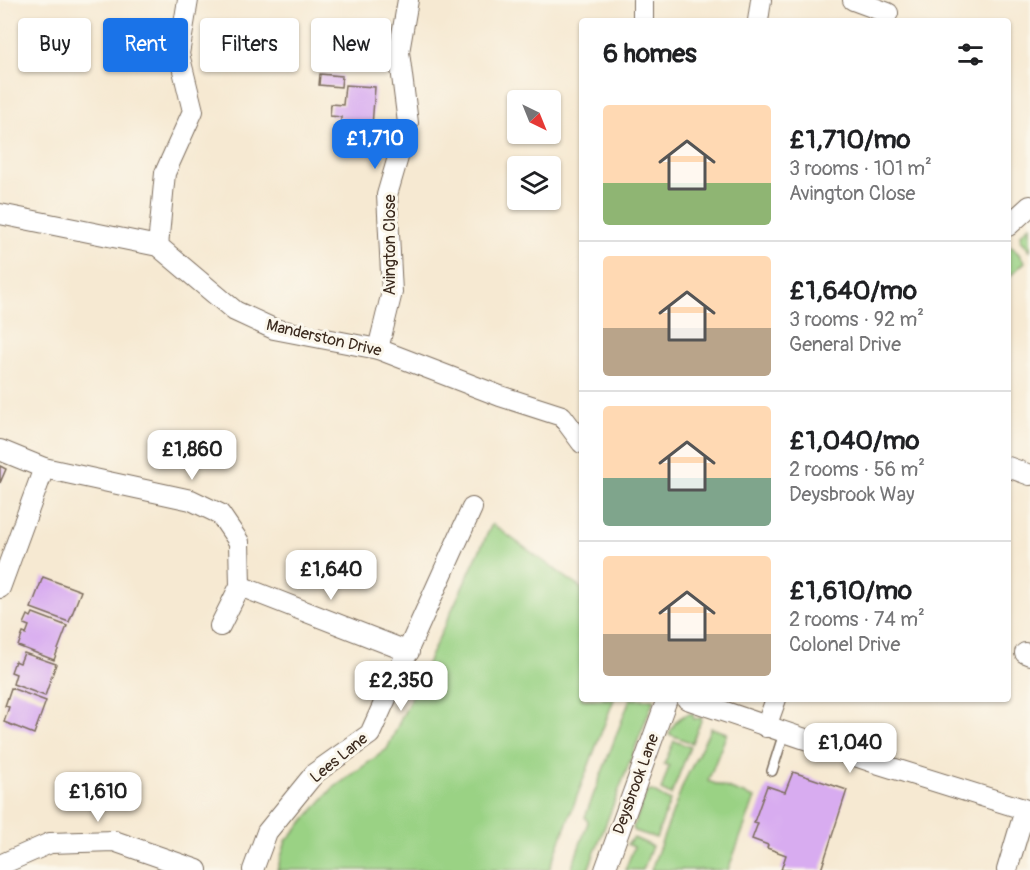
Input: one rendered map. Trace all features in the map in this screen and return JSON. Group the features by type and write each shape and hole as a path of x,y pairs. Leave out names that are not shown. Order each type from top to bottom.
{"street":[{"path":"158,246 165,173 193,111 179,54 188,0"},
{"name":"Avington Close","path":"378,349 392,292 387,195 408,123 399,52 408,0"},
{"path":"643,0 643,18"},
{"path":"758,18 761,0"},
{"path":"853,0 888,13"},
{"path":"1011,223 1030,206"},
{"name":"Manderston Drive","path":"0,214 158,246 236,312 274,329 378,349 500,396 562,416 579,438"},
{"path":"0,450 44,468 191,500 220,514 239,542 240,586 220,626"},
{"path":"0,588 44,468"},
{"path":"1011,468 1030,475"},
{"name":"Lees Lane","path":"253,870 267,832 315,773 370,734 409,652 472,508"},
{"path":"240,586 409,652"},
{"name":"Deysbrook Lane","path":"605,870 667,702"},
{"path":"696,702 775,730 1028,811 1007,870"},
{"path":"775,730 776,702"},
{"path":"0,865 50,843 114,841 197,870"}],"lane":[{"path":"772,771 775,730"}],"green space":[{"path":"1030,225 1030,250 1021,240 1021,234"},
{"path":"1011,247 1013,247 1025,262 1011,275"},
{"path":"492,524 579,587 579,702 613,702 549,870 277,870 286,841 332,789 387,749"},
{"path":"629,702 653,702 588,870 571,870 588,822 585,817"},
{"path":"694,713 693,719 702,718 692,743 669,734 678,719"},
{"path":"711,728 727,733 708,781 755,798 728,870 651,870 684,782"},
{"path":"674,741 690,747 671,795 661,790 669,766 664,764"},
{"path":"652,791 670,801 656,838 635,831 633,828 647,792"},
{"path":"634,838 652,846 643,870 625,870 634,847 627,844"}],"building":[{"path":"320,74 342,76 341,87 319,85"},
{"path":"345,85 375,87 372,126 341,123 341,117 330,116 331,104 343,105"},
{"path":"0,466 6,469 0,483"},
{"path":"43,577 81,591 69,622 31,608"},
{"path":"33,613 67,626 54,660 18,646 23,633 26,634 29,626 24,624 28,615 31,617"},
{"path":"24,653 56,664 45,696 13,684 16,674 11,672 15,661 20,663"},
{"path":"11,688 46,701 34,734 4,722 9,707 5,706"},
{"path":"793,772 847,790 821,870 781,870 786,855 752,839 758,823 754,822 767,786 785,792"}]}
